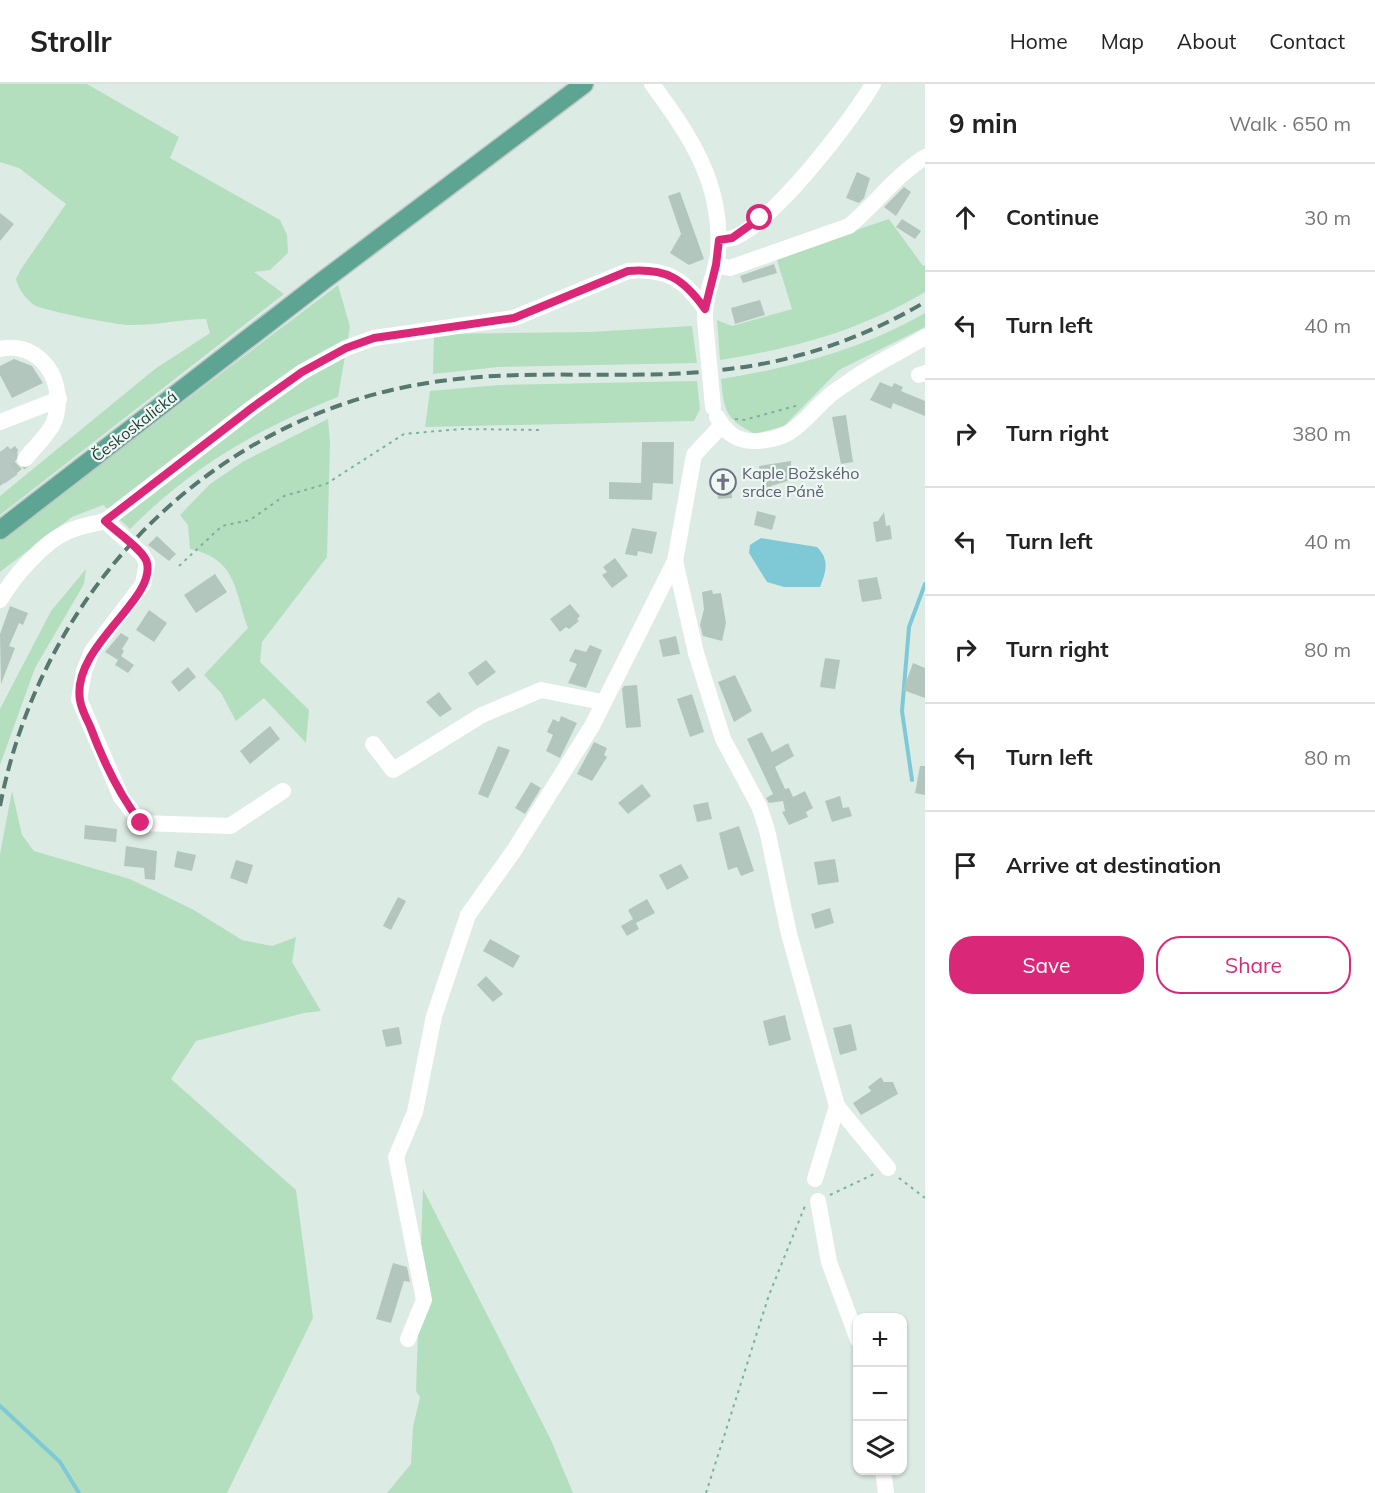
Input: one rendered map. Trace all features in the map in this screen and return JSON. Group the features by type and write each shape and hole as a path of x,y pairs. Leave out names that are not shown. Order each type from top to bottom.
{"main road":[{"name":"Českoskalická","path":"0,530 269,322 584,84"}],"street":[{"path":"652,84 674,114 708,172 717,213 719,240 705,315 717,416 733,436 742,440 774,440 785,436 802,425 828,397 854,378 925,337"},
{"path":"719,240 732,238 760,218 804,177 873,84"},
{"path":"716,265 730,268 849,226 865,214 888,186 908,168 925,157"},
{"path":"0,600 14,577 56,539 68,531 105,521 302,372 361,341 514,318 628,271 648,269 669,274 693,293 705,315"},
{"path":"0,349 15,346 37,354 53,376 59,399 53,423 21,454"},
{"path":"0,422 59,399"},
{"path":"408,1339 424,1300 396,1157 415,1112 434,1016 468,915 513,852 592,726 602,702 675,561 694,455 717,416"},
{"path":"105,521 142,554 147,563 143,584 92,651 84,671 79,699 121,797 141,823 230,826 284,791"},
{"path":"675,561 696,653 723,739 759,806 767,830 789,934 837,1106 888,1168"},
{"path":"374,744 393,770 482,716 541,690 602,702"},
{"path":"815,1179 837,1106"},
{"path":"818,1201 829,1262 853,1327"},
{"path":"884,1475 886,1493"}],"path":[{"path":"717,416 744,420 828,397"},
{"path":"179,567 222,526 250,520 284,496 326,484 404,434 461,429 541,430"},
{"path":"818,1201 888,1168 925,1198"},
{"path":"706,1493 769,1295 815,1179"}],"green space":[{"path":"0,84 87,84 179,137 170,158 280,220 287,235 288,253 270,270 254,272 284,294 0,515 0,496 155,369 210,333 206,319 128,325 40,307 25,297 16,279 66,204 19,168 0,162"},
{"path":"889,219 923,266 925,265 925,292 876,317 826,336 774,350 720,360 717,320 732,326 792,309 776,257"},
{"path":"338,285 350,327 338,397 280,422 227,452 177,487 130,529 103,505 72,517 0,572 0,541"},
{"path":"925,313 925,327 839,370 784,426 755,434 737,423 728,413 723,399 721,379 800,363 851,347"},
{"path":"692,326 697,363 498,367 433,374 434,334 590,332"},
{"path":"697,381 700,409 694,421 425,427 430,391 499,385"},
{"path":"328,419 330,442 327,557 262,642 260,662 309,710 306,743 264,698 236,721 221,693 204,675 248,628 231,577 216,560 190,549 188,525 180,515 210,484 244,461"},
{"path":"86,569 84,584 35,668 0,765 0,709 51,611"},
{"path":"12,791 22,835 34,851 130,879 192,909 242,940 272,946 296,937 292,962 321,1011 304,1013 196,1041 171,1079 296,1190 313,1318 227,1493 0,1493 0,854"},
{"path":"423,1189 550,1438 573,1493 387,1493 411,1464 413,1427 420,1397 416,1391"}],"water":[{"path":"761,538 817,547 824,557 826,566 820,587 784,587 767,582 749,553 750,545"}],"building":[{"path":"857,172 870,178 864,198 859,203 846,198"},
{"path":"904,187 911,192 896,216 884,207"},
{"path":"680,192 704,259 689,265 670,253 681,234 668,196"},
{"path":"0,213 14,224 0,241"},
{"path":"902,219 921,231 915,239 896,227"},
{"path":"774,264 777,273 743,283 740,276"},
{"path":"760,300 765,315 735,324 731,308"},
{"path":"14,359 32,366 43,383 12,398 0,375 0,366"},
{"path":"880,382 892,387 894,383 903,387 901,391 925,401 925,416 893,403 891,409 870,400"},
{"path":"846,415 853,462 841,464 832,417"},
{"path":"642,442 674,442 673,484 653,483 652,500 609,499 609,482 641,483"},
{"path":"15,446 18,450 15,462 22,469 0,486 0,457"},
{"path":"791,461 791,480 771,486 772,496 763,498 759,466"},
{"name":"Kaple Božského srdce Páně","path":"730,471 732,498 718,499 715,473"},
{"path":"757,511 776,516 772,530 754,525"},
{"path":"884,512 886,526 890,525 892,539 876,542 873,522 878,521"},
{"path":"632,528 657,532 652,554 638,551 637,556 625,554"},
{"path":"157,536 176,554 169,561 148,545"},
{"path":"615,558 628,576 612,588 602,575 607,572 603,567"},
{"path":"215,574 227,592 196,613 184,595"},
{"path":"877,577 882,599 862,602 858,580"},
{"path":"712,590 713,594 721,593 726,623 722,641 703,636 700,625 704,609 702,592"},
{"path":"570,604 580,616 577,619 579,621 569,629 566,627 560,632 550,619"},
{"path":"10,606 28,613 23,625 19,623 9,646 15,648 1,684 0,634"},
{"path":"149,610 167,623 154,642 136,630"},
{"path":"121,633 129,638 122,649 124,651 121,656 134,665 128,673 115,665 118,660 105,652"},
{"path":"676,636 680,654 663,657 659,640"},
{"path":"590,645 602,650 586,688 568,683 577,664 569,661 575,649 586,652"},
{"path":"825,658 840,660 835,689 820,687"},
{"path":"486,660 496,672 477,686 468,673"},
{"path":"913,663 925,668 925,698 903,690"},
{"path":"188,667 196,677 179,692 171,682"},
{"path":"735,675 752,711 734,722 718,682"},
{"path":"637,685 641,727 626,728 622,689 624,686"},
{"path":"439,692 452,709 440,717 426,702"},
{"path":"692,694 704,732 690,737 677,699"},
{"path":"561,716 577,723 560,758 546,751 553,735 547,732 553,719 559,722"},
{"path":"270,726 280,739 250,764 240,751"},
{"path":"762,732 772,752 788,743 794,756 775,767 785,789 789,788 793,797 805,791 813,808 806,812 808,817 789,825 782,812 785,811 783,801 769,803 766,798 773,794 747,739"},
{"path":"594,742 607,748 604,755 607,757 592,781 577,774"},
{"path":"498,746 510,750 488,798 478,794"},
{"path":"920,766 925,766 925,795 915,793"},
{"path":"531,782 541,788 525,814 515,808"},
{"path":"642,784 651,796 628,814 618,803"},
{"path":"840,796 843,808 849,807 852,816 832,822 825,801"},
{"path":"708,802 712,819 697,822 693,805"},
{"path":"85,825 117,829 116,842 84,839"},
{"path":"739,826 754,871 741,876 737,867 728,870 719,833"},
{"path":"126,846 157,851 155,880 145,879 144,868 124,866"},
{"path":"177,851 196,855 192,871 174,867"},
{"path":"835,859 839,882 818,885 814,862"},
{"path":"236,860 253,865 247,884 230,878"},
{"path":"681,864 689,878 667,890 659,875"},
{"path":"398,897 406,901 391,930 383,926"},
{"path":"647,899 655,913 636,923 639,929 627,936 621,926 633,919 628,910"},
{"path":"830,908 834,923 815,929 811,914"},
{"path":"490,939 520,956 513,968 483,951"},
{"path":"486,976 503,994 493,1002 477,985"},
{"path":"785,1015 791,1040 769,1046 763,1021"},
{"path":"851,1024 857,1050 840,1055 833,1028"},
{"path":"399,1027 402,1044 386,1047 382,1030"},
{"path":"881,1077 884,1082 893,1082 898,1094 861,1115 853,1103 871,1091 868,1087"},
{"path":"393,1263 407,1267 410,1282 404,1281 391,1323 376,1319"}],"waterway":[{"path":"912,780 902,711 909,627 925,584"},
{"path":"0,1406 60,1462 79,1493"}],"tunnel":[{"path":"0,462 17,449"},
{"path":"0,477 25,459"}],"railway":[{"path":"0,806 23,723 57,647 103,577 158,516 222,465 294,424 373,395 457,379 525,375 661,374 755,365 831,346 879,326 925,302"}],"place":[{"name":"Kaple Božského srdce Páně","path":"723,482"}],"route":[{"path":"141,823 121,797 79,699 84,671 92,651 132,601 143,584 147,569 147,563 142,554 105,521 302,372 330,355 361,341 514,318 558,302 614,275 648,269 669,274 681,281 705,309 716,265 719,240 732,238 760,218"}]}
